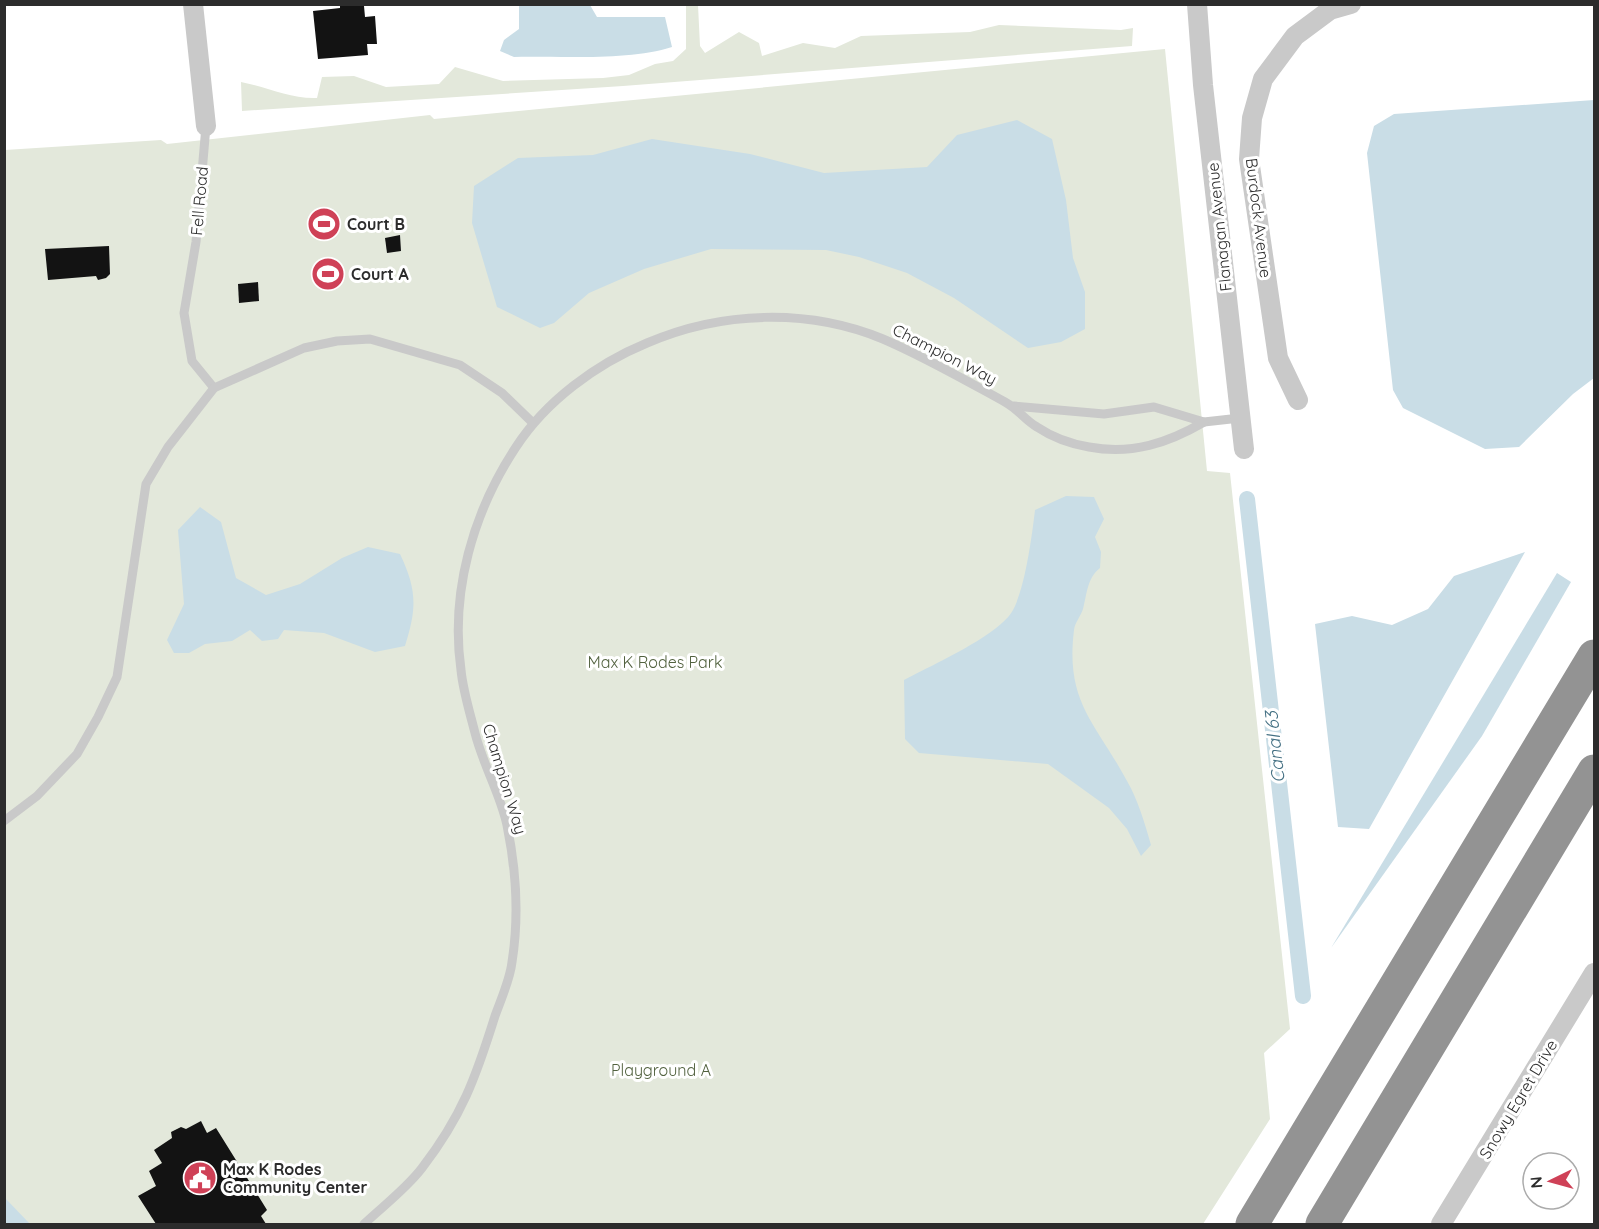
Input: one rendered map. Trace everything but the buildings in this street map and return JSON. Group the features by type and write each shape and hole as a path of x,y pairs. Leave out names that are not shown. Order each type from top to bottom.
{"highway":[{"path":"1252,1224 1594,656"},
{"path":"1322,1224 1594,771"}],"street":[{"name":"Fell Road","path":"194,4 206,126"},
{"name":"Flanagan Avenue","path":"1197,4 1203,85 1244,449"},
{"name":"Burdock Avenue","path":"1298,400 1278,358 1249,159 1252,118 1263,79 1294,36 1330,7 1351,4"},
{"name":"Snowy Egret Drive","path":"1441,1224 1594,973"}],"lane":[{"name":"Fell Road","path":"206,126 196,242 184,313 192,361 214,388"},
{"name":"Champion Way","path":"364,1224 420,1172 458,1116 476,1077 512,964 514,913 512,860 504,817 476,738 460,669 459,602 465,566 478,521 507,461 533,423 578,382 627,351 671,332 721,319 773,317 820,321 879,337 1014,406 1035,426 1063,440 1111,451 1136,449 1173,440 1204,422"},
{"path":"4,821 37,796 77,754 98,717 117,677 146,484 168,447 214,388 304,348 337,341 370,339 460,365 502,393 533,423"},
{"name":"Champion Way","path":"1014,406 1104,414 1154,407 1204,422 1240,418"}],"green space":[{"path":"686,5 698,5 700,46 705,53 739,32 759,43 762,56 803,43 835,48 861,36 970,32 999,25 1121,30 1133,28 1132,46 623,86 242,111 241,82 288,95 317,98 322,77 354,76 386,87 439,84 455,67 503,81 629,75 655,64 673,61 686,49"},
{"name":"Max K Rodes Park","path":"1165,49 1207,471 1230,473 1290,1029 1264,1053 1270,1119 1203,1224 5,1224 5,150 161,140 167,144 430,115 434,119"}],"water":[{"path":"519,4 590,5 597,17 665,17 672,47 616,56 514,57 500,51 504,40 519,29"},
{"path":"1594,100 1594,378 1573,394 1519,447 1485,449 1403,408 1393,390 1367,153 1374,126 1394,114"},
{"path":"1017,120 1052,139 1066,200 1073,258 1085,292 1085,329 1061,342 1028,348 954,298 907,273 859,257 826,250 711,249 644,269 589,293 554,323 540,328 497,307 472,223 474,186 518,158 593,155 652,139 750,154 824,173 927,167 957,135"},
{"path":"1066,496 1094,497 1104,519 1095,537 1101,552 1100,568 1090,581 1083,609 1074,630 1072,655 1074,676 1079,695 1094,727 1127,781 1138,804 1151,845 1141,856 1127,829 1109,808 1048,764 919,753 905,739 904,680 980,639 1006,620 1013,610 1021,589 1035,510"},
{"path":"200,507 221,522 236,578 266,595 300,584 342,558 368,547 400,554 410,578 413,599 412,621 405,646 375,652 324,633 284,630 278,639 262,641 250,630 232,641 205,644 189,653 174,653 167,640 184,604 178,530"},
{"path":"1525,552 1369,829 1338,827 1315,624 1352,616 1392,625 1428,609 1454,576"},
{"path":"1557,573 1571,582 1482,736 1331,948"},
{"path":"5,1198 30,1224 5,1224"}],"waterway":[{"name":"Canal 63","path":"1247,499 1303,996"}],"place":[{"name":"Court B","path":"324,224"},
{"name":"Court A","path":"328,274"},
{"name":"Max K Rodes Community Center","path":"200,1178"}],"park label":[{"name":"Playground A","path":"661,1070"}]}
